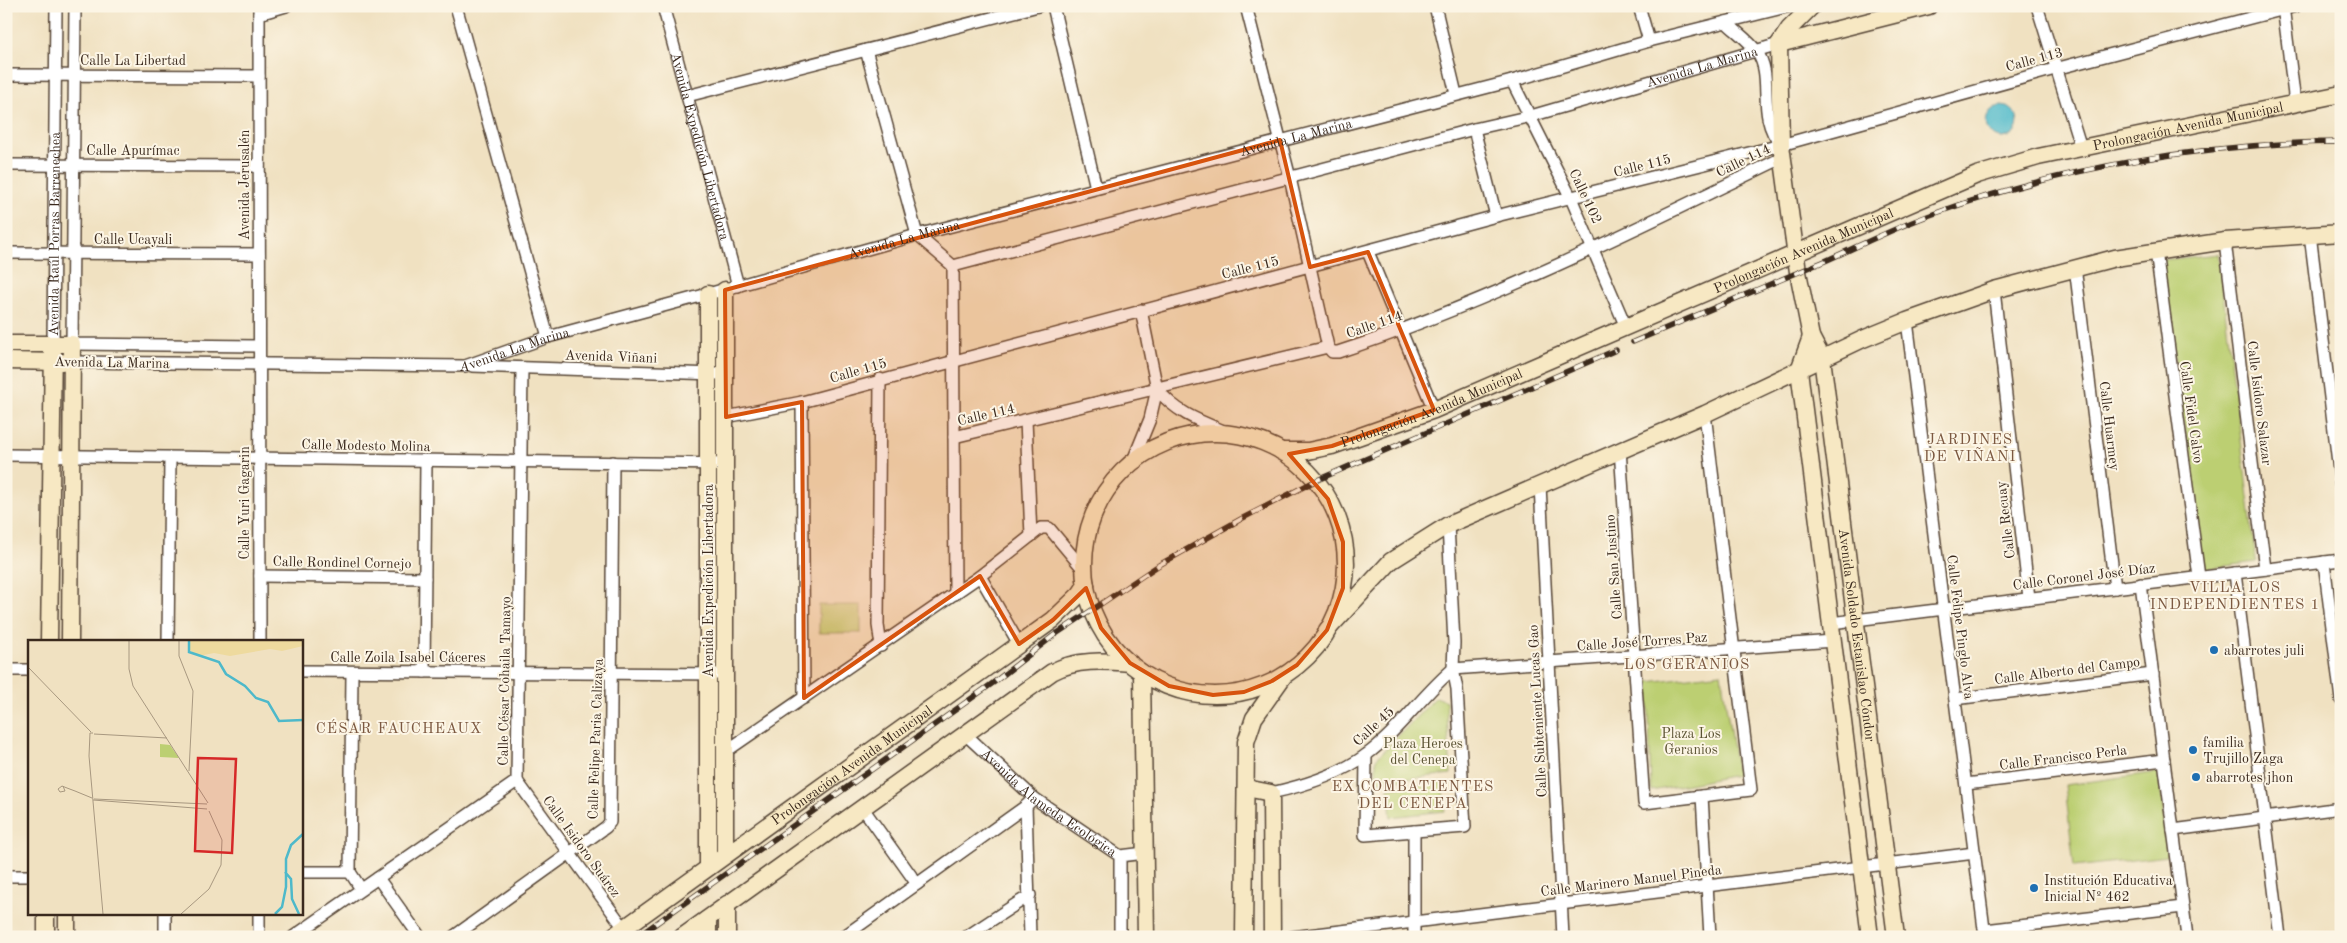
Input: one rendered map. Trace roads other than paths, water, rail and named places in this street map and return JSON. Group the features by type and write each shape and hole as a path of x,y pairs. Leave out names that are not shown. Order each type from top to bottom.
{"street":[{"name":"Avenida Raúl Porras Barrenechea","path":"49,640 56,6"},
{"name":"Avenida Raúl Porras Barrenechea","path":"70,640 75,6"},
{"path":"259,10 286,6"},
{"path":"456,6 548,336"},
{"name":"Avenida Expedición Libertadora","path":"663,6 687,96 732,288 726,374 725,855"},
{"path":"687,96 1038,6"},
{"path":"1053,6 1096,188"},
{"path":"1246,6 1290,178 1328,347"},
{"path":"1435,6 1456,94"},
{"path":"1639,6 1649,42"},
{"name":"Avenida La Marina","path":"6,361 465,366 548,336 732,288 917,235 1512,81 1649,42 1790,6"},
{"path":"1779,44 1789,29 1812,6"},
{"name":"Avenida La Marina","path":"953,266 1474,129 1531,116 1758,52 1779,44 1929,6"},
{"path":"2037,6 2081,148"},
{"name":"Calle 113","path":"1781,152 2055,69 2296,6"},
{"path":"2283,8 2295,103"},
{"name":"Avenida Jerusalén","path":"258,363 259,10"},
{"path":"1726,22 1758,52 1763,66 1768,123 1781,152"},
{"name":"Avenida Soldado Estanislao Cóndor","path":"1779,44 1781,152 1794,255 1811,337 1822,358 1896,937"},
{"path":"866,50 917,235 953,266 954,594"},
{"name":"Calle La Libertad","path":"6,75 259,76"},
{"name":"Calle 102","path":"1512,81 1571,198 1594,248 1626,327"},
{"name":"Prolongación Avenida Municipal","path":"1281,451 1308,451 1332,446 1434,410 1977,175 2038,157 2341,94"},
{"path":"1474,129 1496,216"},
{"name":"Calle 115","path":"726,417 802,402 880,379 1368,252 1496,216 1781,152"},
{"name":"Calle 114","path":"954,437 1328,347 1332,352 1338,352 1401,332 1594,248 1781,152"},
{"name":"Calle Apurímac","path":"6,165 259,166"},
{"name":"Prolongación Avenida Municipal","path":"1327,630 1343,588 1345,557 1340,527 1335,513 1320,486 1299,464 1281,451 1260,441 1231,434 1201,433 1171,440 1132,462 1111,484 1095,511 1086,540 1085,578 1092,609 1109,641 1136,668 1169,686 1183,691 1213,695 1244,692 1272,682 1285,674 1308,654 1327,630 1391,560 1448,525 1620,449 1705,414 1907,320 1994,290 2075,267 2156,251 2225,241 2341,233"},
{"path":"2310,234 2341,487"},
{"name":"Calle Isidoro Salazar","path":"2225,241 2265,569"},
{"name":"Calle Fidel Calvo","path":"2156,251 2199,577"},
{"path":"1368,252 1434,410"},
{"name":"Calle Ucayali","path":"6,253 259,254"},
{"name":"Calle Huarmey","path":"2075,267 2115,588"},
{"name":"Calle Recuay","path":"1994,290 2029,598"},
{"name":"Avenida Expedición Libertadora","path":"708,294 708,867"},
{"path":"1132,462 1150,420 1157,389 1140,310"},
{"name":"Calle Felipe Pinglo Alva","path":"1907,320 1985,933"},
{"name":"Avenida Soldado Estanislao Cóndor","path":"1811,337 1799,370 1870,937"},
{"name":"Avenida La Marina","path":"6,344 258,346"},
{"name":"Calle Yuri Gagarin","path":"258,363 260,640"},
{"name":"Avenida Viñani","path":"465,366 726,374"},
{"name":"Calle César Cohaila Tamayo","path":"293,937 517,781 520,673 522,368"},
{"path":"880,379 878,625 881,646"},
{"path":"1157,389 1172,405 1188,417 1231,434"},
{"path":"802,402 804,698"},
{"path":"1705,414 1751,790 1702,796 1710,937"},
{"path":"1026,420 1031,536"},
{"name":"Calle San Justino","path":"1620,449 1644,803 1702,796"},
{"name":"Calle Modesto Molina","path":"6,455 726,464"},
{"path":"168,640 170,458"},
{"path":"424,672 426,461"},
{"name":"Calle Felipe Paria Calizaya","path":"453,937 606,827 610,822 613,462"},
{"name":"Calle Subteniente Lucas Gao","path":"1540,484 1563,937"},
{"path":"1366,755 1365,835 1464,827 1457,689 1453,669 1454,643 1448,525"},
{"path":"725,752 980,576 1041,528 1049,528 1085,578"},
{"name":"Calle Coronel José Díaz","path":"1831,623 2341,560"},
{"path":"2324,562 2338,650 2341,700"},
{"path":"2235,573 2280,937"},
{"name":"Calle Rondinel Cornejo","path":"260,576 425,578"},
{"path":"980,576 1019,644"},
{"name":"Prolongación Avenida Municipal","path":"618,932 1053,620 1080,594 1085,578"},
{"path":"2141,584 2187,937"},
{"name":"Calle José Torres Paz","path":"1453,669 1549,664 1833,642"},
{"name":"Prolongación Avenida Municipal","path":"682,937 964,733 1060,668 1081,662 1136,668"},
{"path":"1136,668 1145,853 1146,937"},
{"name":"Calle 45","path":"1272,794 1296,788 1338,770 1366,755 1437,682 1453,669"},
{"path":"6,670 28,670"},
{"name":"Calle Zoila Isabel Cáceres","path":"302,671 725,674"},
{"path":"352,672 350,872 361,889"},
{"path":"1244,937 1246,742 1254,718 1285,674"},
{"name":"Calle Alberto del Campo","path":"1955,699 2153,674"},
{"name":"Avenida Alameda Ecológica","path":"964,733 1030,802 1120,856 1120,937"},
{"name":"Calle Francisco Perla","path":"1966,784 2164,760"},
{"name":"Calle Isidoro Suárez","path":"517,781 569,853 618,932"},
{"path":"1246,788 1272,794 1272,937"},
{"path":"842,937 1030,802"},
{"path":"1030,802 1030,937"},
{"path":"862,807 917,884"},
{"path":"2173,830 2341,808"},
{"path":"1414,832 1414,937"},
{"path":"1120,856 1145,853"},
{"name":"Calle Marinero Manuel Pineda","path":"1292,937 1975,853"},
{"path":"302,872 350,872"},
{"path":"6,876 28,876"},
{"path":"378,878 420,937"},
{"path":"966,937 1030,895"},
{"path":"727,904 727,937"},
{"path":"1985,933 2183,907"},
{"path":"46,916 46,937"},
{"path":"67,916 67,937"},
{"path":"165,916 165,937"},
{"path":"259,916 259,937"},
{"path":"708,919 708,937"}],"water":[{"path":"2002,106 2013,111 2018,122 2013,133 2002,138 1991,133 1986,122 1991,111"}],"railway":[{"path":"1633,342 1908,224 1985,197 2034,183 2085,171 2187,153 2290,143 2341,142"},
{"path":"637,937 993,683 1053,636 1159,565 1241,519 1315,481 1616,350"}],"place":[{"name":"abarrotes juli","path":"2214,650"},
{"name":"familia Trujillo Zaga","path":"2193,750"},
{"name":"abarrotes jhon","path":"2196,777"},
{"name":"Institución Educativa Inicial Nº 462","path":"2034,888"}],"district":[{"name":"JARDINES DE VIÑANI","path":"1970,448"},
{"name":"VILLA LOS INDEPENDIENTES 1","path":"2235,596"},
{"name":"LOS GERANIOS","path":"1687,664"},
{"name":"CÉSAR FAUCHEAUX","path":"399,728"},
{"name":"EX COMBATIENTES DEL CENEPA","path":"1413,794"}],"park label":[{"name":"Plaza Los Geranios","path":"1691,742"},
{"name":"Plaza Heroes del Cenepa","path":"1423,752"}]}
